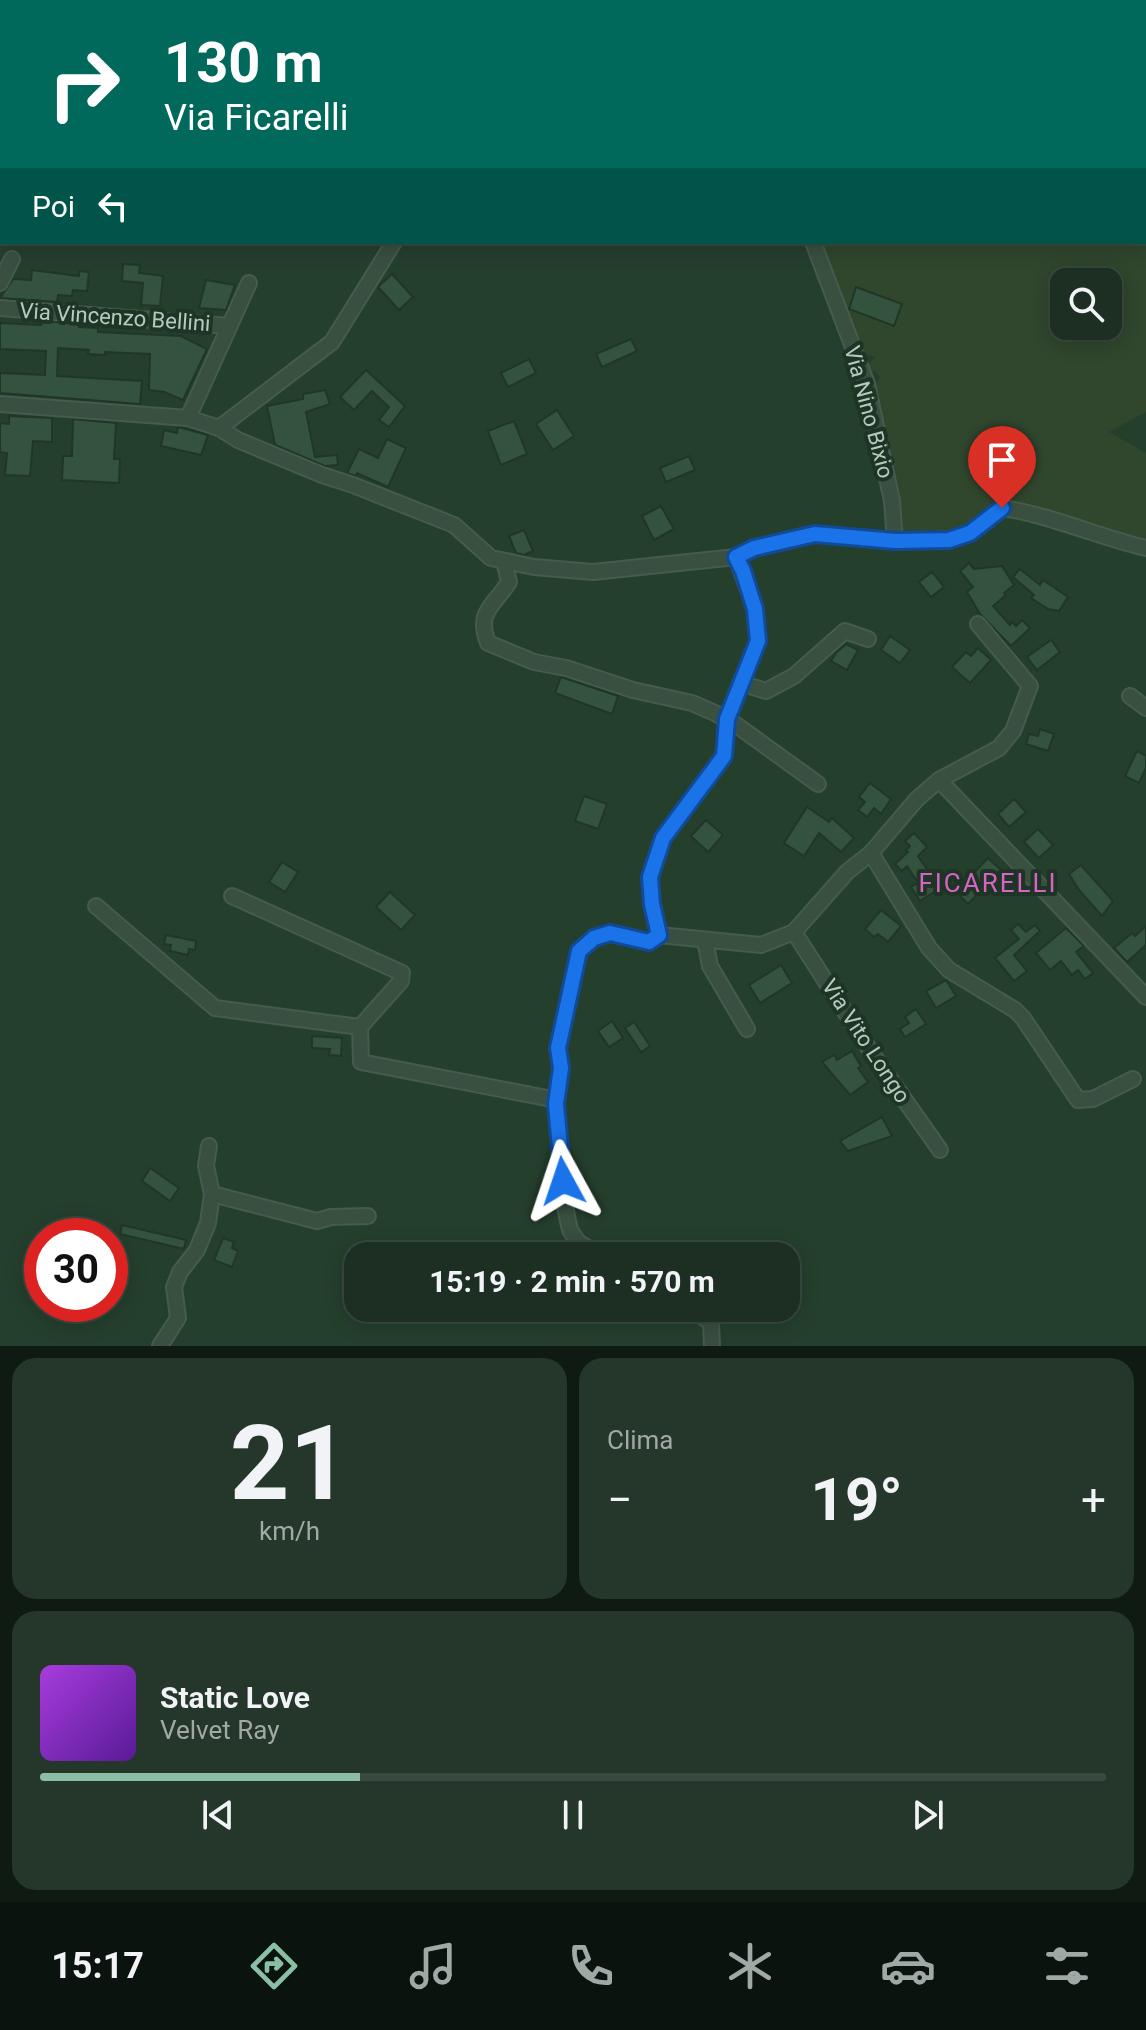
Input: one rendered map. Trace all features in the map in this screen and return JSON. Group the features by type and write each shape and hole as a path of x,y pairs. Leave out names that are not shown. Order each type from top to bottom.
{"street":[{"path":"222,429 332,342 393,244"},
{"name":"Via Nino Bixio","path":"814,244 867,384 892,501 895,541"},
{"path":"0,283 12,259"},
{"path":"188,418 249,283"},
{"name":"Via Vincenzo Bellini","path":"0,308 229,326"},
{"path":"0,404 188,418 222,429 238,440 308,470 454,525 491,558 534,567 593,572 736,557 754,548 815,534 895,541 949,540 970,533 1002,508 1146,548"},
{"path":"659,935 650,877 663,838 724,756 727,719 758,641 758,629 743,571 736,557"},
{"path":"504,561 509,582 484,613 483,630 488,643 534,662 692,703 727,719 818,784"},
{"path":"578,1242 570,1230 565,1207 557,1100 561,1068 558,1048 579,951 594,938 610,933 649,942 659,935 761,945 794,932 847,872 871,853 917,799 939,780 999,748 1013,731 1030,686 978,624"},
{"path":"740,683 766,691 794,676 845,631 868,639"},
{"path":"1130,696 1146,708"},
{"path":"939,780 1146,997"},
{"path":"871,853 929,948 949,970 1023,1018 1078,1100 1093,1099 1133,1079"},
{"path":"232,896 402,973 401,981 360,1027 361,1062 557,1100"},
{"path":"96,906 215,1008 360,1027"},
{"name":"Via Vito Longo","path":"794,932 873,1055 940,1150"},
{"path":"705,940 710,966 747,1029"},
{"path":"160,1346 178,1318 174,1287 180,1272 197,1250 208,1223 212,1194 206,1166 209,1146"},
{"path":"212,1194 317,1221 331,1217 368,1216"},
{"path":"710,1322 712,1346"}],"green space":[{"path":"818,244 1146,244 1146,412 1109,432 1146,453 1146,541 1021,506 950,534 903,534 872,387 881,377 874,371 870,374 869,364 876,357 860,353"}],"building":[{"path":"123,264 140,265 139,273 163,276 160,306 141,305 143,283 122,281"},
{"path":"32,270 79,276 79,271 89,272 87,291 73,290 72,296 58,295 57,302 0,298 13,279 31,280"},
{"path":"392,274 413,297 399,310 378,287"},
{"path":"206,280 235,285 226,310 199,308"},
{"path":"856,287 902,304 894,326 849,309"},
{"path":"42,321 79,324 79,327 98,328 98,332 181,336 207,349 183,400 149,390 150,354 88,354 89,350 58,348 57,376 142,381 140,404 0,393 0,373 45,375 46,351 0,349 0,323 41,325"},
{"path":"631,339 637,351 602,367 596,354"},
{"path":"529,359 536,373 508,387 501,373"},
{"path":"366,370 405,406 389,427 379,420 389,407 372,391 354,410 340,397"},
{"path":"325,390 330,404 306,412 315,457 337,455 338,465 325,466 275,445 267,406 303,399 303,394"},
{"path":"557,410 574,436 553,450 536,424"},
{"path":"9,416 52,418 52,442 33,441 30,476 5,475 7,453 0,452 0,423 9,424"},
{"path":"73,419 116,423 114,459 120,459 119,483 62,480 63,456 72,456"},
{"path":"514,421 527,454 501,465 488,431"},
{"path":"178,427 208,435 201,455 161,446 164,430 177,433"},
{"path":"387,439 406,448 388,487 357,473 356,476 347,473 359,449 378,458"},
{"path":"689,456 695,470 666,482 660,468"},
{"path":"661,506 674,529 654,540 642,516"},
{"path":"524,530 533,551 524,555 516,553 509,536"},
{"path":"969,563 974,569 1002,566 1014,585 993,606 1010,625 1012,622 1016,626 1022,620 1030,628 1011,646 980,614 967,592 973,587 960,571"},
{"path":"1020,569 1040,585 1043,580 1068,597 1059,611 1048,609 1031,598 1034,595 1013,577"},
{"path":"932,572 944,587 931,597 919,582"},
{"path":"890,636 910,650 900,663 881,650"},
{"path":"1051,640 1060,652 1037,670 1027,657"},
{"path":"846,644 858,650 847,670 831,661"},
{"path":"978,648 991,660 970,683 952,667 966,652 971,656"},
{"path":"561,677 618,696 612,714 555,693"},
{"path":"1040,729 1054,734 1048,751 1026,744 1029,734 1038,736"},
{"path":"1137,751 1146,756 1146,768 1139,783 1125,776"},
{"path":"870,783 891,799 881,814 874,808 867,817 858,810 865,802 859,797"},
{"path":"584,796 607,804 598,829 575,821"},
{"path":"1014,799 1026,812 1009,827 998,814"},
{"path":"807,807 829,822 832,818 854,838 841,852 819,833 804,856 784,843"},
{"path":"706,820 723,835 708,852 691,836"},
{"path":"1038,829 1053,845 1039,858 1024,842"},
{"path":"914,833 927,847 918,856 940,888 920,901 911,887 918,883 907,866 902,871 895,864 908,852 910,846 905,841"},
{"path":"988,858 1001,870 968,904 956,892"},
{"path":"282,862 298,872 285,892 269,882"},
{"path":"1081,865 1113,901 1102,916 1069,874"},
{"path":"390,892 415,915 401,930 376,907"},
{"path":"881,910 901,926 888,942 878,934 874,937 865,929"},
{"path":"1018,924 1026,932 1035,925 1040,931 1014,955 1027,971 1014,981 995,958 1019,939 1011,930"},
{"path":"1146,926 1146,945 1127,962 1114,948"},
{"path":"1066,928 1084,946 1076,952 1093,973 1085,979 1078,970 1072,975 1061,961 1050,970 1036,953"},
{"path":"166,935 196,941 195,950 189,949 188,955 170,951 171,945 164,944"},
{"path":"781,965 792,983 760,1003 749,985"},
{"path":"946,980 956,996 936,1008 926,991"},
{"path":"916,1009 926,1024 905,1037 900,1029 909,1023 905,1017"},
{"path":"612,1021 623,1038 609,1047 598,1031"},
{"path":"634,1022 650,1046 641,1052 625,1028"},
{"path":"312,1036 342,1038 341,1056 329,1055 330,1049 312,1048"},
{"path":"852,1051 861,1066 858,1068 868,1082 850,1095 822,1062 834,1055 837,1060"},
{"path":"882,1117 892,1136 848,1151 840,1141"},
{"path":"150,1168 179,1188 170,1201 142,1181"},
{"path":"128,1226 186,1240 184,1249 128,1236"},
{"path":"223,1238 234,1242 232,1248 238,1251 232,1267 214,1260"}],"district":[{"name":"FICARELLI","path":"988,883"}],"route":[{"path":"563,1181 556,1104 561,1068 558,1048 574,969 579,951 594,938 610,933 649,942 659,935 650,877 663,838 724,756 727,719 758,641 755,609 736,557 754,548 815,534 895,541 949,540 970,533 1002,508"}]}
